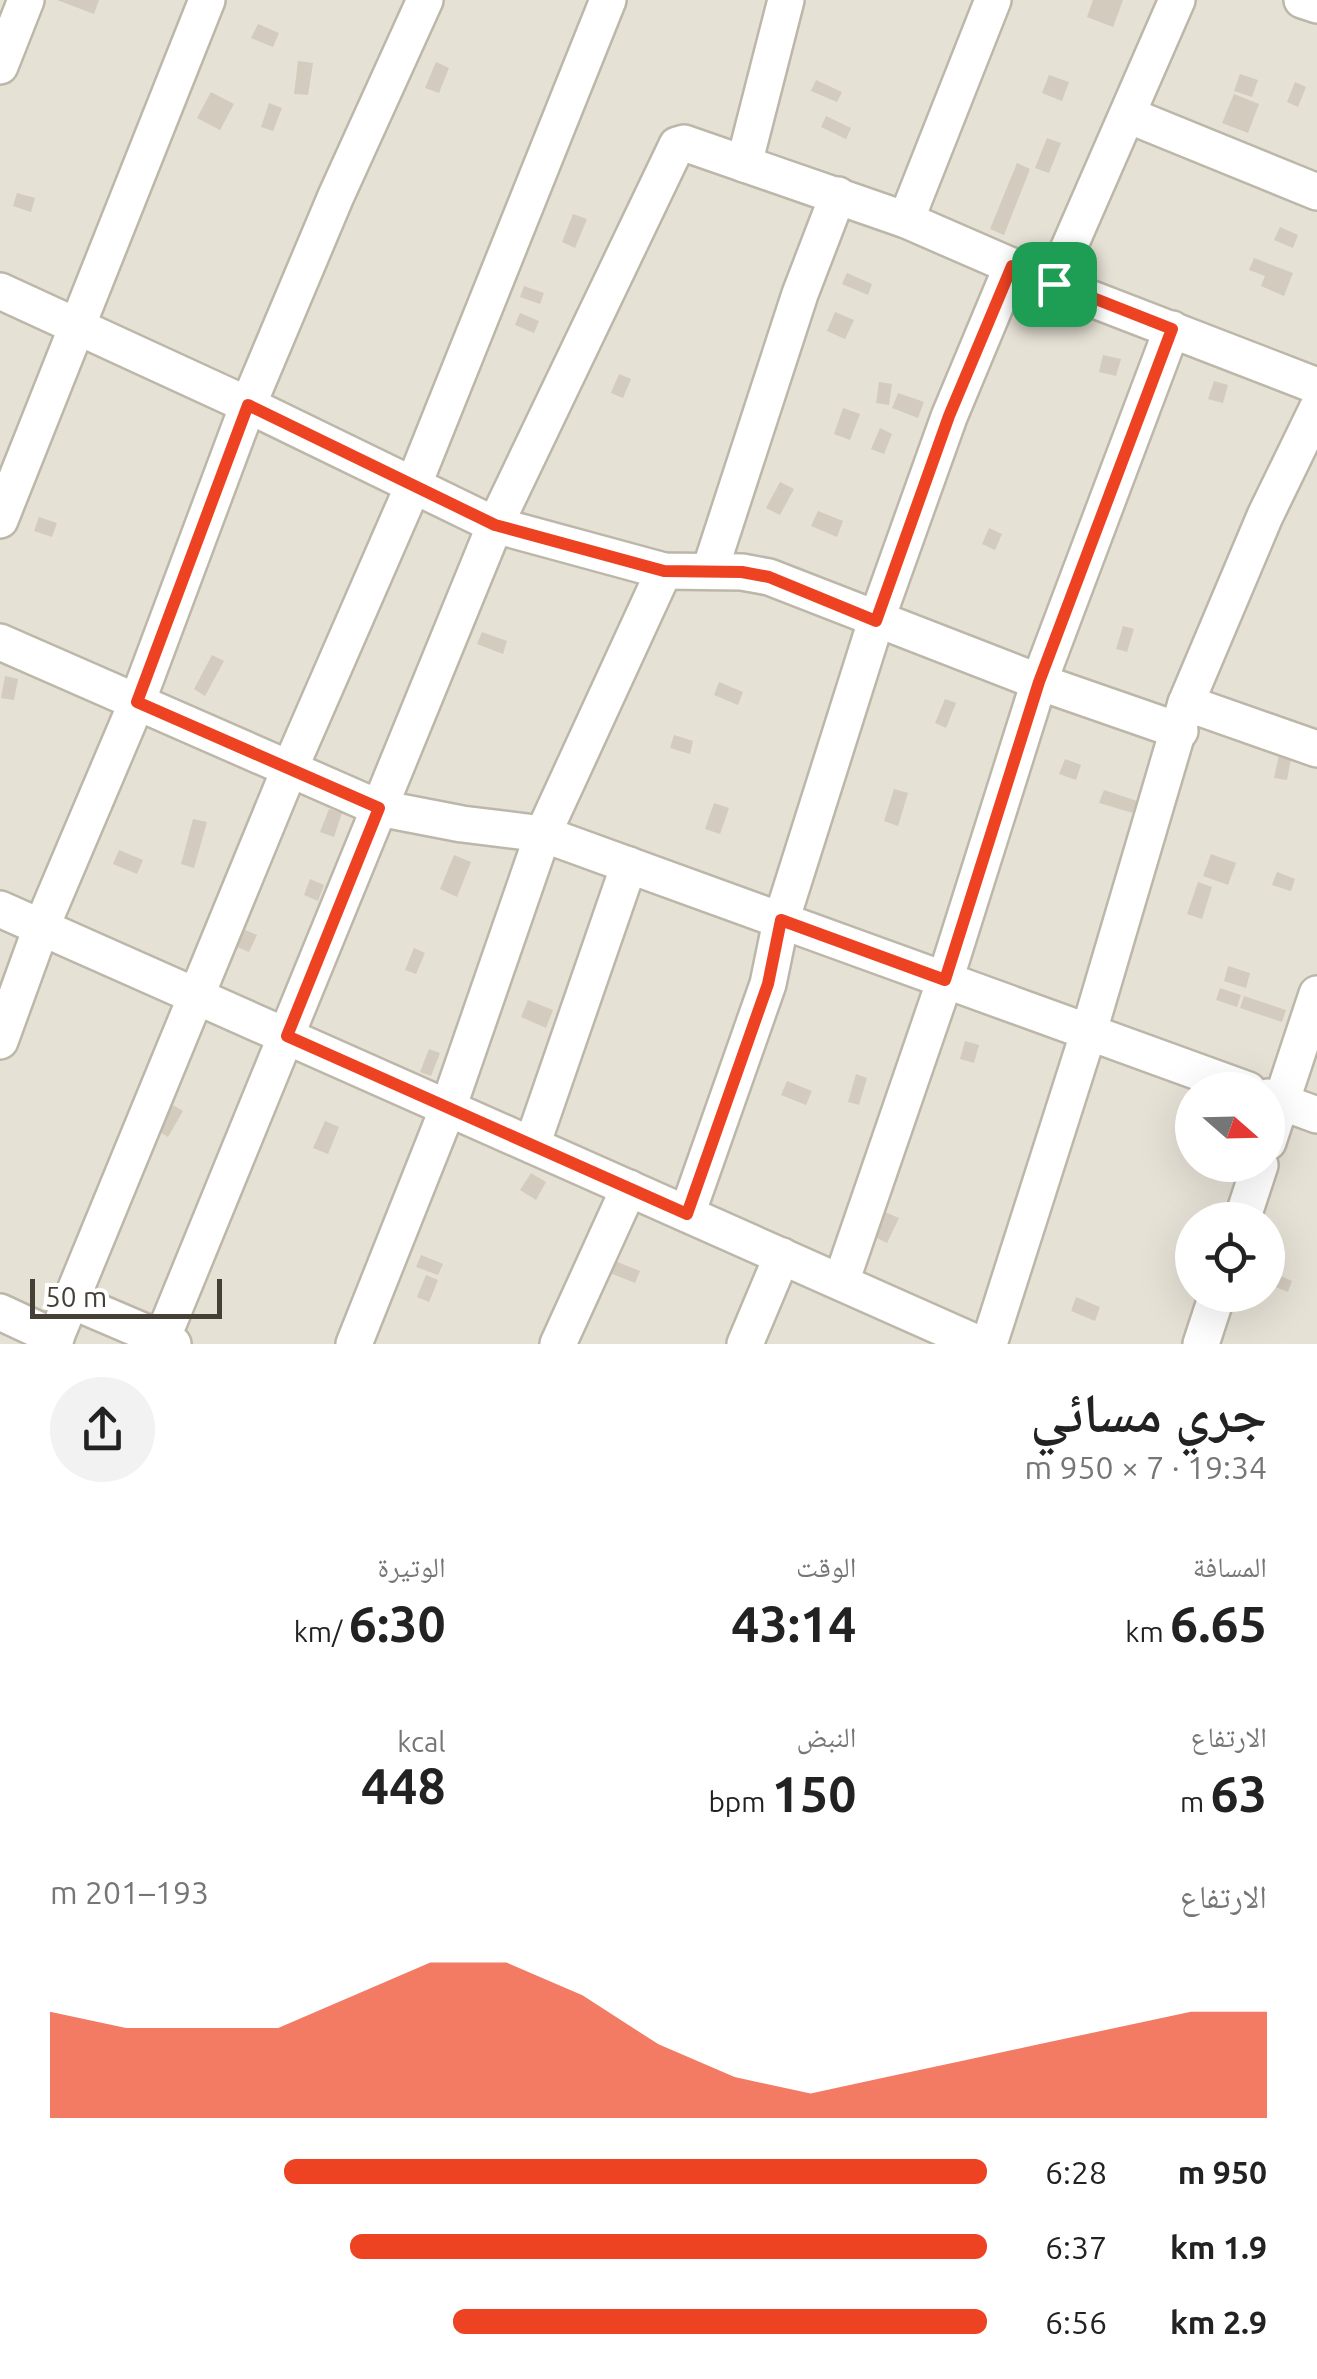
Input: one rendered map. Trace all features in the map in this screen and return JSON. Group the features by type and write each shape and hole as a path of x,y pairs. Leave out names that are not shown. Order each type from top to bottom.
{"street":[{"path":"0,66 26,0"},
{"path":"0,520 207,0"},
{"path":"0,1041 41,928 137,702 248,405 424,0"},
{"path":"0,1312 54,1341 290,768 412,486 608,0"},
{"path":"744,164 786,0"},
{"path":"906,220 992,0"},
{"path":"1054,284 1177,0"},
{"path":"1302,0 1317,5"},
{"path":"1128,115 1317,192"},
{"path":"70,1300 165,1342 495,525 675,148 684,142 906,220 1054,284 1317,386"},
{"path":"710,570 800,294 838,195"},
{"path":"687,1214 768,984 781,920 876,621 949,416 1012,266"},
{"path":"0,292 248,405 495,525 664,571 710,570 769,577 1039,682 1317,749"},
{"path":"841,1282 945,980 1039,682 1172,329"},
{"path":"988,1344 1089,1032 1183,717 1265,516 1317,408"},
{"path":"354,1344 448,1108 544,834 664,571"},
{"path":"0,642 379,808 544,834 1199,1072"},
{"path":"532,1145 628,865"},
{"path":"0,910 841,1282 939,1336 980,1344"},
{"path":"1277,1072 1317,994"},
{"path":"1285,1103 1317,1115"},
{"path":"558,1344 629,1188"},
{"path":"745,1344 782,1256"},
{"path":"1201,1344 1211,1312"}],"shaded area":[{"path":"0,0 1317,0 1317,1344 0,1344"}],"building":[{"path":"57,0 99,0 94,14"},
{"path":"1093,0 1123,0 1113,27 1087,17"},
{"path":"258,24 279,33 273,47 251,38"},
{"path":"298,61 313,63 308,95 294,94"},
{"path":"436,62 449,68 439,93 425,88"},
{"path":"1240,74 1258,80 1252,97 1234,91"},
{"path":"1049,75 1069,82 1062,101 1042,93"},
{"path":"816,80 842,92 837,102 811,91"},
{"path":"1295,82 1306,87 1298,107 1287,102"},
{"path":"211,92 234,104 220,130 197,118"},
{"path":"1234,94 1259,104 1248,133 1222,123"},
{"path":"269,103 282,108 273,131 261,127"},
{"path":"826,116 851,128 846,139 821,127"},
{"path":"1047,138 1061,143 1049,173 1035,168"},
{"path":"1017,163 1030,169 1004,235 990,229"},
{"path":"17,193 35,198 31,212 13,206"},
{"path":"573,214 587,219 575,248 562,242"},
{"path":"1280,227 1298,235 1293,248 1274,240"},
{"path":"1254,258 1293,273 1284,296 1261,286 1265,276 1249,270"},
{"path":"847,273 872,284 868,295 842,284"},
{"path":"524,286 544,293 540,304 520,297"},
{"path":"835,312 854,320 845,339 827,331"},
{"path":"520,313 539,321 534,333 515,325"},
{"path":"1103,355 1121,359 1116,376 1099,372"},
{"path":"619,374 631,379 623,398 611,393"},
{"path":"1214,381 1228,385 1223,403 1208,399"},
{"path":"879,382 892,384 889,405 876,403"},
{"path":"898,393 924,402 918,418 892,408"},
{"path":"843,408 860,414 850,440 834,434"},
{"path":"880,428 892,434 884,454 871,449"},
{"path":"780,482 794,489 780,515 766,508"},
{"path":"818,511 843,521 837,537 811,526"},
{"path":"39,517 57,523 52,537 34,531"},
{"path":"989,528 1002,534 995,550 982,544"},
{"path":"1123,626 1134,629 1127,652 1116,649"},
{"path":"482,632 507,641 503,654 477,644"},
{"path":"212,655 224,661 205,696 194,689"},
{"path":"5,676 18,679 14,700 1,698"},
{"path":"719,682 743,692 738,705 714,695"},
{"path":"945,699 956,703 946,728 935,723"},
{"path":"674,735 693,741 690,754 670,748"},
{"path":"1280,750 1292,753 1287,780 1274,778"},
{"path":"1065,759 1081,765 1076,780 1059,774"},
{"path":"894,789 908,793 898,826 884,821"},
{"path":"1104,790 1137,801 1133,813 1099,803"},
{"path":"714,803 729,808 720,834 705,829"},
{"path":"329,809 342,813 334,837 320,832"},
{"path":"193,819 207,822 194,868 181,864"},
{"path":"119,850 143,860 137,874 113,864"},
{"path":"1211,854 1236,863 1228,885 1203,876"},
{"path":"454,855 471,862 457,897 440,889"},
{"path":"1277,872 1295,879 1291,891 1272,885"},
{"path":"310,879 324,885 318,901 304,895"},
{"path":"1198,882 1212,887 1202,919 1187,914"},
{"path":"235,926 257,935 249,952 228,943"},
{"path":"414,948 425,953 416,974 405,970"},
{"path":"1228,966 1250,973 1246,988 1224,981"},
{"path":"1220,988 1241,995 1237,1007 1216,1000"},
{"path":"1244,996 1286,1010 1282,1022 1240,1008"},
{"path":"528,1000 553,1010 546,1028 521,1017"},
{"path":"965,1041 979,1045 974,1063 960,1059"},
{"path":"429,1049 440,1053 431,1076 420,1072"},
{"path":"856,1074 867,1078 859,1105 848,1102"},
{"path":"787,1081 812,1091 806,1105 781,1095"},
{"path":"166,1101 183,1111 168,1137 151,1127"},
{"path":"325,1121 339,1127 328,1154 313,1148"},
{"path":"531,1173 546,1182 536,1200 520,1190"},
{"path":"885,1212 899,1218 887,1243 873,1236"},
{"path":"421,1255 443,1264 438,1275 416,1267"},
{"path":"610,1259 640,1271 635,1283 605,1271"},
{"path":"426,1275 438,1280 429,1302 417,1297"},
{"path":"1285,1278 1292,1281 1288,1292 1285,1291"},
{"path":"1076,1297 1100,1307 1095,1321 1071,1311"}],"route":[{"path":"1012,266 1054,284 1172,329 1039,682 945,980 781,920 768,984 687,1214 287,1036 379,808 137,702 248,405 495,525 664,571 710,570 769,577 876,621 949,416 1012,266"}]}
